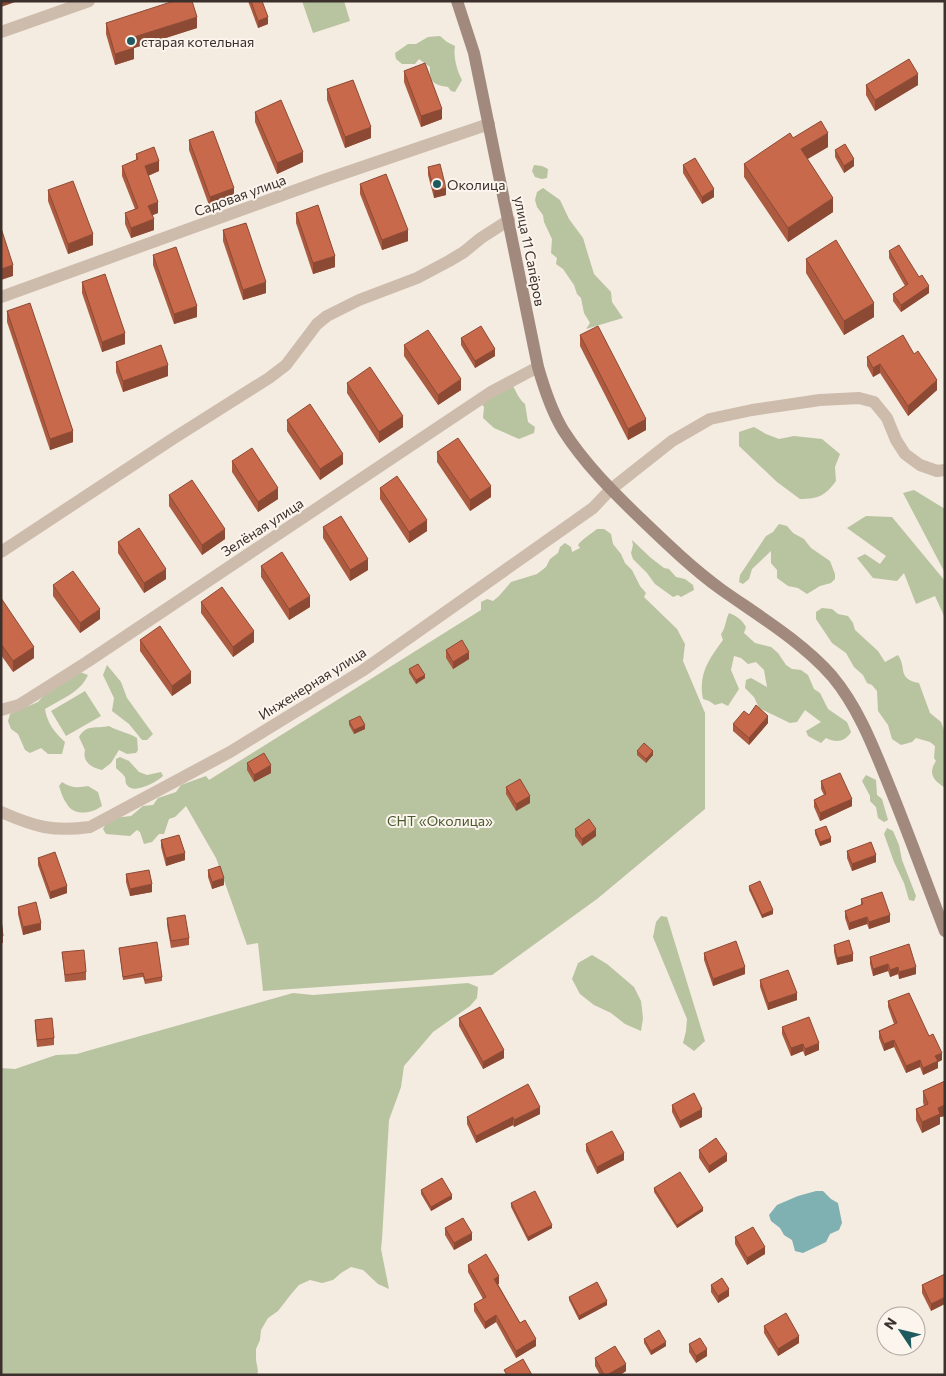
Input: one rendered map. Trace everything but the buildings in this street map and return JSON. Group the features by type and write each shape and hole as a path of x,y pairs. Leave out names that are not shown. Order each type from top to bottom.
{"main road":[{"name":"улица 11 Сапёров","path":"457,1 474,53 538,367 562,428 610,490 675,552 720,589 819,662 834,678 866,730 945,931"},
{"path":"466,1 474,53"}],"street":[{"path":"1,32 89,1"},
{"name":"Садовая улица","path":"1,297 324,180 489,124"},
{"path":"1,552 166,443 269,378 286,365 317,324 328,316 358,300 417,278 464,252 481,238 509,220"},
{"name":"Зелёная улица","path":"1,710 19,705 87,662 491,392 538,367"},
{"name":"Инженерная улица","path":"1,812 36,826 72,829 90,827 230,752 362,671 593,508 610,490 672,441 710,419 752,410 820,400 859,398 874,402 887,418 896,440 905,454 920,466 937,471 945,470"}],"green space":[{"path":"302,1 344,1 350,21 313,33"},
{"path":"440,36 455,46 456,63 462,80 455,92 451,91 448,87 433,82 430,76 430,67 419,59 415,64 402,64 396,59 395,53 408,44 416,44 428,37"},
{"path":"534,165 548,169 547,178 535,177 532,171"},
{"path":"543,188 560,200 569,219 583,238 594,274 611,292 612,302 623,318 586,329 590,323 584,313 581,298 563,269 556,264 557,258 551,253 552,239 535,200 537,192"},
{"path":"509,381 525,404 528,422 535,427 534,433 519,439 494,428 483,418 484,407 479,401"},
{"path":"754,427 779,439 794,436 822,439 840,454 835,467 836,481 821,496 800,499 777,482 739,446 739,432"},
{"path":"914,490 945,509 945,573 903,493"},
{"path":"866,516 892,517 945,581 945,618 935,596 916,604 904,573 897,581 873,578 857,558 865,554 880,564 886,556 847,528"},
{"path":"779,524 787,526 793,533 804,539 811,548 830,561 835,574 835,579 831,583 820,586 807,594 798,588 788,586 777,578 777,570 771,563 771,551 752,569 749,579 743,584 739,582 740,575 766,536 773,532"},
{"name":"СНТ «Околица»","path":"597,529 604,529 611,534 613,544 646,593 644,597 677,629 685,644 683,661 705,713 705,809 597,899 492,975 263,991 258,943 247,945 216,858 186,806 175,817 169,819 164,834 159,834 152,842 144,844 140,832 137,830 130,836 106,834 103,829 106,823 113,818 131,816 143,806 153,805 158,798 176,792 181,785 206,776 209,780 481,610 481,602 487,599 493,601 511,582 537,574 546,567 550,559 558,553 560,547 565,543 571,547 572,552 580,548 578,545 584,538"},
{"path":"632,540 651,558 664,568 669,569 676,577 685,579 693,585 694,590 681,597 678,595 673,597 655,584 633,559 631,553"},
{"path":"822,608 832,609 838,614 848,616 855,630 878,651 885,662 898,655 905,676 919,683 930,713 941,722 945,733 944,787 937,782 932,773 936,761 934,758 935,746 930,742 916,738 912,742 901,745 892,739 888,725 878,711 877,691 872,685 867,683 846,653 832,643 816,619 816,612"},
{"path":"729,613 743,622 746,627 744,633 755,643 771,647 778,653 786,665 792,669 801,670 808,675 814,689 820,693 828,709 847,722 851,732 846,738 840,741 833,741 826,738 821,743 808,736 806,731 821,722 805,710 797,722 790,723 759,708 754,697 745,688 746,680 751,678 767,687 764,670 756,662 748,664 741,658 734,656 731,670 739,689 728,706 722,703 715,705 703,699 703,674 709,660 723,640 721,634"},
{"path":"107,665 121,682 127,698 153,734 147,740 142,740 129,724 112,711 114,698 103,675"},
{"path":"80,672 88,675 85,681 70,695 45,709 52,727 65,742 62,754 48,754 41,748 30,753 25,750 18,734 11,729 8,721 10,714 38,702 45,694"},
{"path":"85,691 101,716 66,736 51,711"},
{"path":"109,726 137,738 138,750 136,753 127,754 119,750 111,763 102,770 91,766 86,761 85,750 79,737 85,730"},
{"path":"120,757 129,761 139,772 147,775 161,772 163,776 145,786 134,789 130,788 126,784 125,777 116,768 116,759"},
{"path":"866,775 876,780 877,795 882,799 888,820 884,822 878,818 876,807 870,801 870,796 862,781"},
{"path":"62,782 75,787 88,786 98,792 102,806 89,812 74,811 62,795 59,786"},
{"path":"887,828 893,831 899,845 902,860 916,896 914,901 909,900 904,883 894,862 884,834"},
{"path":"661,916 667,917 705,1041 694,1051 683,1043 687,1019 653,937 656,922"},
{"path":"592,955 607,964 634,987 641,1001 643,1018 641,1031 625,1024 580,994 572,979 578,963"},
{"path":"468,983 478,987 477,998 470,1006 433,1032 404,1066 401,1087 389,1120 381,1249 389,1289 378,1284 363,1270 351,1267 333,1280 322,1283 310,1280 299,1285 278,1311 268,1318 261,1330 260,1340 256,1349 257,1375 1,1375 1,1068 15,1069 56,1055 77,1054 293,993 313,995"}],"water":[{"path":"816,1191 823,1191 838,1203 842,1223 839,1230 830,1234 826,1242 803,1253 795,1251 792,1240 784,1235 780,1228 771,1221 769,1215 777,1205"}],"place":[{"name":"старая котельная","path":"131,41"},
{"name":"Околица","path":"437,184"}]}
